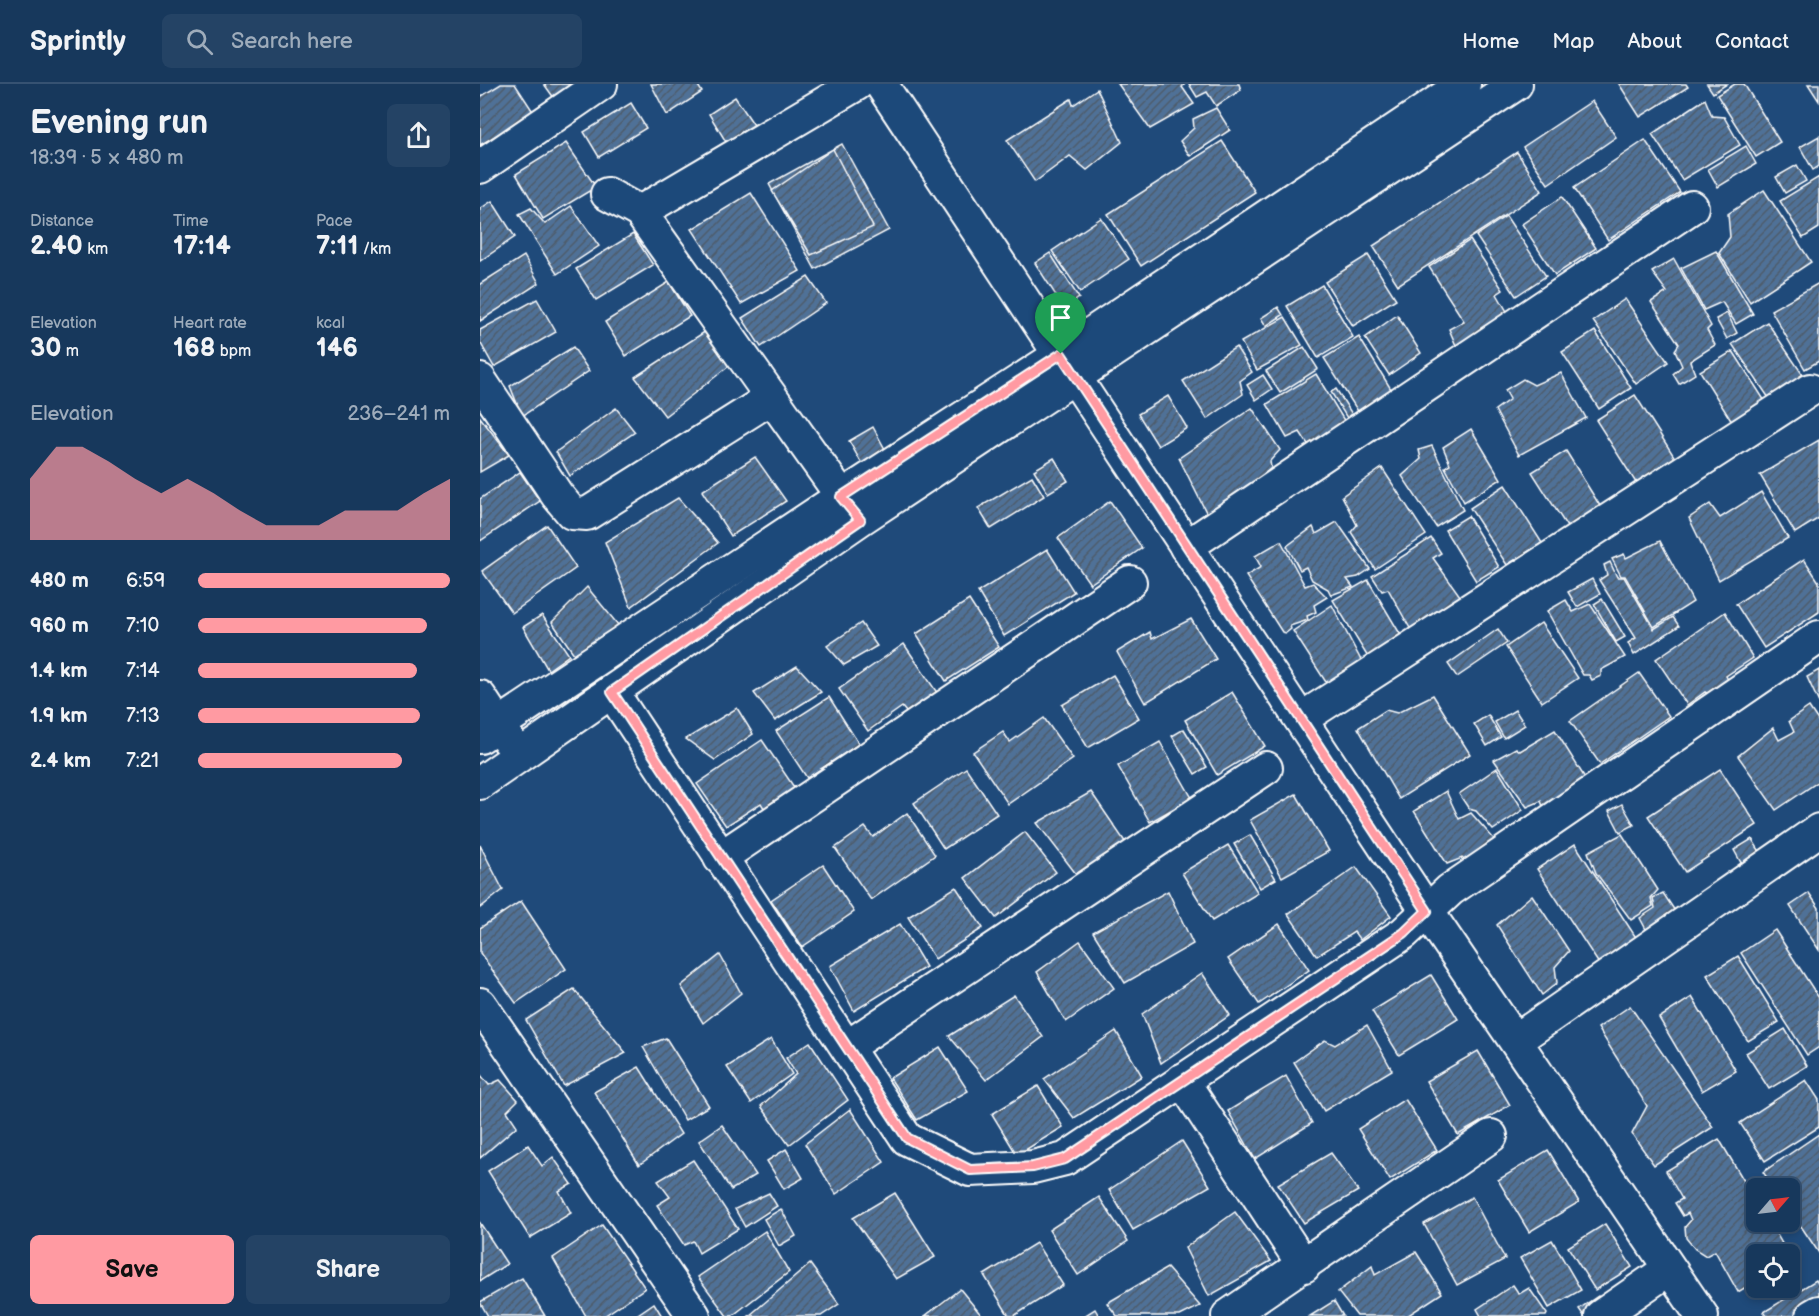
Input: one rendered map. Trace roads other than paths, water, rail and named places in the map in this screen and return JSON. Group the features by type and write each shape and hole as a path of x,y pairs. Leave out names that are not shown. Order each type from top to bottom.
{"street":[{"path":"480,167 601,84"},
{"path":"640,212 857,84"},
{"path":"880,84 1427,911 1702,1316"},
{"path":"1068,366 1464,84"},
{"path":"489,731 850,508 1068,366 1516,84"},
{"path":"607,194 640,212 850,508"},
{"path":"1186,547 1692,207"},
{"path":"480,380 557,495 572,513 587,514 771,398"},
{"path":"1301,719 1810,390"},
{"path":"480,783 612,692 850,508"},
{"path":"720,858 1130,582"},
{"path":"612,692 907,1138 970,1170 1033,1167 1065,1159 1404,933 1450,890 1819,637"},
{"path":"480,697 489,731 520,756"},
{"path":"847,1047 1266,768"},
{"path":"1516,1040 1819,830"},
{"path":"480,1004 694,1316"},
{"path":"1182,1080 1304,1266"},
{"path":"1228,1316 1491,1136"},
{"path":"1601,1316 1669,1269"},
{"path":"1812,1316 1819,1312"}]}
